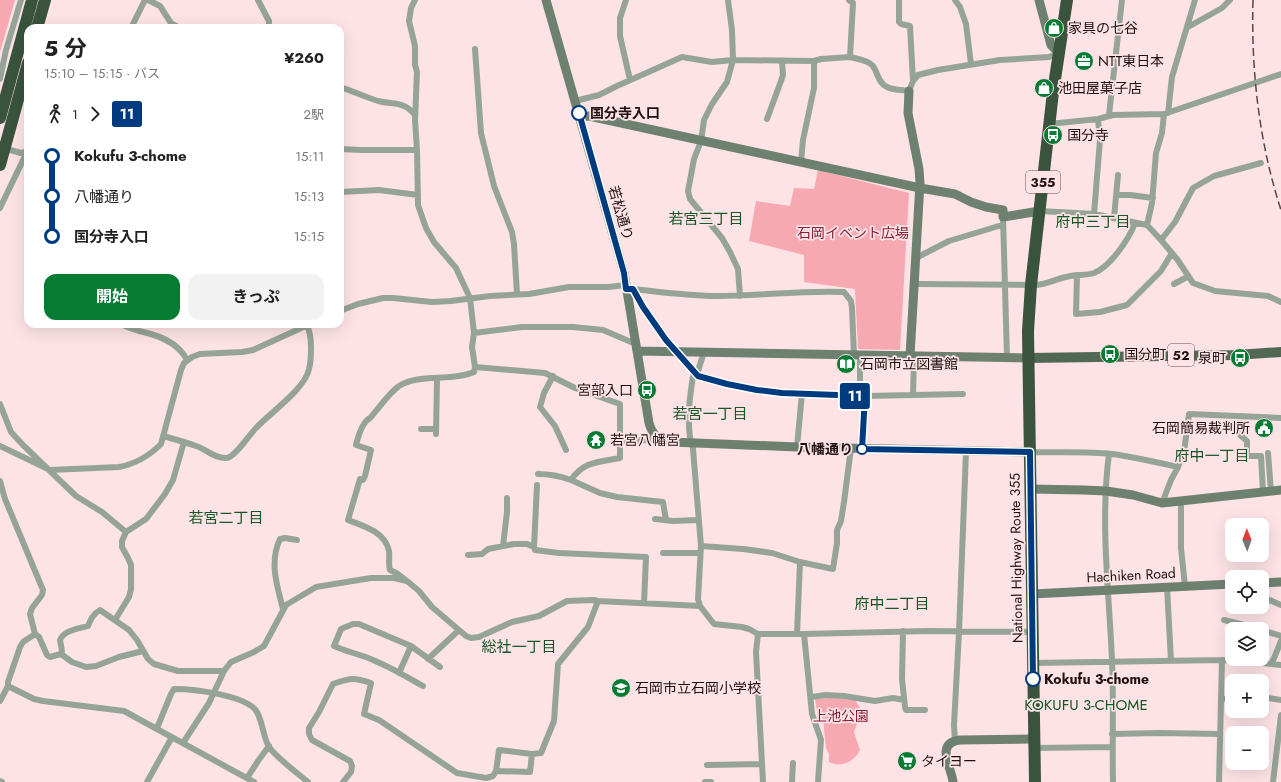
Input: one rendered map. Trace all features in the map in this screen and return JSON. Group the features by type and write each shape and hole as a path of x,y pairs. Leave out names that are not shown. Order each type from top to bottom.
{"highway":[{"path":"25,24 32,0"},
{"path":"38,24 45,0"},
{"name":"National Highway Route 355","path":"1035,782 1028,331 1031,285 1049,124 1067,0"},
{"path":"0,118 24,30"},
{"path":"0,165 24,78"}],"main road":[{"name":"52","path":"1028,358 1236,355 1281,352"}],"street":[{"path":"0,79 6,50 21,0"},
{"path":"133,24 146,0 160,6 173,24"},
{"path":"258,0 269,21 269,24"},
{"path":"415,0 408,15 416,46 415,65 417,72 415,115 419,209 426,228 434,242 456,268 470,298 474,333 472,347 475,367 474,372 468,375 412,380 394,389 370,418 366,420 356,445 371,450 365,476 363,480 360,479 348,520 377,533 387,545 389,551 388,566 390,570 414,585 432,607 459,630 471,638 479,637 512,622 539,616 567,601 594,600 700,606"},
{"name":"若松通り","path":"546,0 629,288 636,347 649,422 652,432 656,436"},
{"path":"626,0 620,18 620,31 630,80"},
{"path":"728,0 732,30 733,60 727,82 712,104 704,120 701,141 694,159 688,191 690,199 722,238 730,252 738,269 740,296"},
{"path":"899,0 898,22 910,26 913,81"},
{"path":"955,0 962,12 966,24 971,64"},
{"path":"913,395 912,356 914,284 920,188 919,169 908,113 909,91 913,81 918,75 971,64 1000,60 1049,57 1059,53 1051,45 1039,0"},
{"path":"1108,115 1122,0"},
{"path":"1147,225 1153,198 1156,153 1166,114 1172,77 1195,0"},
{"path":"1188,27 1222,8 1230,0"},
{"path":"850,57 852,1"},
{"path":"475,49 481,133 494,186 512,232 517,294"},
{"path":"576,101 599,95 682,57 712,62 733,60 814,62 821,59 850,57 860,59 873,66 882,83 886,87 896,90 909,91"},
{"path":"767,119 783,75 782,61"},
{"path":"801,162 803,140 814,88 814,62"},
{"path":"1049,124 1098,118 1108,115 1166,114 1281,74"},
{"path":"344,88 379,101 404,105 415,115"},
{"path":"580,117 589,116 920,188 956,194 971,202 986,207 1003,210 1007,358"},
{"path":"1094,214 1100,140 1098,118"},
{"path":"0,147 24,151"},
{"path":"344,149 417,150"},
{"path":"0,208 24,158"},
{"path":"1161,240 1175,222 1194,188 1214,176 1261,163"},
{"path":"1114,218 1118,175"},
{"path":"344,192 379,190 418,195"},
{"path":"1117,195 1153,198"},
{"path":"916,258 949,241 1003,221 1040,211 1094,214 1147,225 1172,253 1187,277 1193,283 1215,291 1268,296 1281,302"},
{"path":"914,284 1031,285 1049,283 1066,277 1093,273 1104,266 1121,250 1135,223"},
{"path":"1077,275 1076,314 1111,310 1127,305 1133,300 1161,271 1172,253"},
{"path":"1174,284 1187,277"},
{"path":"344,309 358,304 383,298 432,302 452,301 470,298 529,294 569,287 629,288 670,294 740,296 804,292 844,292 851,301 852,308 862,396 862,449"},
{"path":"629,288 676,352 698,376 757,390 862,396 963,394"},
{"path":"474,333 522,327 573,327 603,330 631,342 636,347 676,352 1028,358"},
{"path":"128,328 158,336 171,343 182,351 187,360"},
{"path":"0,446 50,470 119,467 130,465 153,452 161,444 181,370 187,360 200,354 253,350 300,328"},
{"path":"163,436 197,446 215,456 222,458 229,458 235,454 256,428 295,393 306,378 311,357 309,328"},
{"path":"704,352 698,371 693,376 688,415 690,440 692,443 701,546 698,599 700,606 714,624 742,627 758,634 903,631 1033,632"},
{"path":"475,367 540,373 553,376 575,388 620,404 620,458 589,465 578,471 571,480"},
{"path":"553,376 544,393 540,406 555,426 566,450"},
{"path":"421,429 436,432 437,378"},
{"path":"797,447 802,393"},
{"path":"0,404 11,432 76,496 102,512 126,532"},
{"path":"1162,503 1184,452 1189,414 1281,418"},
{"path":"1240,416 1240,435 1247,441 1247,456 1261,456 1267,491"},
{"path":"621,440 649,440 656,436 665,442 966,452 1073,452 1109,454 1137,458 1178,467"},
{"path":"115,620 129,597 131,589 130,562 122,547 122,541 126,532 146,519 165,494 173,480 184,442"},
{"path":"701,546 772,553 800,562 833,569 837,543 837,530 841,521 851,448"},
{"path":"954,742 966,452"},
{"path":"1267,491 1268,453"},
{"path":"1109,454 1106,492 1108,591 1112,661 1112,747 1114,782"},
{"path":"538,474 558,475 600,493 617,497 663,502 666,520"},
{"path":"0,481 5,499 43,590 42,596 30,612 36,634 39,637 48,657 61,654 72,662 86,667 96,666 119,657 143,651"},
{"path":"534,547 537,485"},
{"path":"1030,489 1106,492 1133,495 1162,503 1281,490"},
{"path":"503,546 507,498"},
{"path":"1181,502 1180,542 1185,586"},
{"path":"655,519 698,520"},
{"path":"283,609 277,586 274,564 276,548 280,540 285,538 297,540"},
{"path":"468,555 482,554 488,549 503,546 527,544 534,547 534,550 646,556 644,603"},
{"path":"663,553 700,553"},
{"path":"797,634 800,562"},
{"path":"183,743 209,703 224,671 231,662 264,646 286,605 310,589 323,585 386,578 407,581"},
{"path":"1269,583 1281,582"},
{"name":"Hachiken Road","path":"1032,594 1225,584"},
{"path":"1167,587 1171,661"},
{"path":"1269,600 1281,605"},
{"path":"347,781 352,766 350,761 312,740 309,734 309,728 333,684 350,678 358,678 371,683 364,714 379,720 457,773 486,778 493,776 496,771 499,750 532,754 541,753 554,721 558,664 588,627 598,601"},
{"path":"61,654 62,649 60,640 63,635 73,630 88,626 91,618 100,610 129,630 148,659 154,664 178,671 224,671"},
{"path":"1224,620 1232,622"},
{"path":"423,686 373,660 344,651 334,646 341,629 353,624 359,624 411,646 440,667"},
{"path":"428,659 459,630"},
{"path":"903,631 902,679 906,710 925,710"},
{"path":"1269,632 1281,636"},
{"path":"0,701 8,686 20,647 23,642 36,634"},
{"path":"758,634 757,659 763,782"},
{"path":"804,634 812,714 821,740 818,782"},
{"path":"1272,663 1281,642"},
{"path":"399,673 411,646"},
{"path":"1219,782 1222,660"},
{"path":"1033,664 1112,661 1222,660 1272,663 1281,665"},
{"path":"8,686 34,699 43,701 120,709 254,782"},
{"path":"157,728 174,689 192,689 233,698 255,709 259,714 269,746 308,782"},
{"path":"811,697 826,695 875,701 893,698 904,700"},
{"path":"1269,698 1281,700"},
{"path":"1273,782 1281,714"},
{"path":"1112,734 1220,734"},
{"path":"147,782 172,737"},
{"path":"953,782 946,754 947,748 954,742 960,740 1112,747"},
{"path":"247,778 269,746"},
{"path":"496,771 530,772 532,754"},
{"path":"792,782 793,763"},
{"path":"707,765 762,764"},
{"path":"705,782 711,782"}],"green space":[{"path":"0,0 15,0 0,52"},
{"name":"石岡イベント広場","path":"818,170 909,193 900,350 858,349 855,289 804,282 804,255 749,241 756,201 790,206 794,188 814,189"},
{"name":"上池公園","path":"830,698 855,700 860,708 859,718 854,732 860,750 851,761 847,763 834,764 829,762 823,719 817,711 815,699"}],"railway":[{"path":"1253,0 1253,53 1258,106 1267,158 1281,210"}],"bus line":[{"name":"11","path":"579,113 624,273 626,289 633,289 652,321 666,340 698,376 727,384 782,393 865,396 862,449 1030,452 1033,679"}],"place":[{"name":"家具の七谷","path":"1054,28"},
{"name":"NTT東日本","path":"1084,61"},
{"name":"池田屋菓子店","path":"1044,88"},
{"name":"国分寺入口","path":"579,113"},
{"name":"国分寺","path":"1053,135"},
{"name":"国分町","path":"1110,354"},
{"name":"泉町","path":"1240,358"},
{"name":"石岡市立図書館","path":"846,364"},
{"name":"宮部入口","path":"647,390"},
{"name":"石岡簡易裁判所","path":"1264,428"},
{"name":"若宮八幡宮","path":"596,440"},
{"name":"八幡通り","path":"862,449"},
{"name":"Kokufu 3-chome","path":"1033,679"},
{"name":"石岡市立石岡小学校","path":"621,688"},
{"name":"タイヨー","path":"907,761"}],"district":[{"name":"若宮三丁目","path":"706,219"},
{"name":"府中三丁目","path":"1093,222"},
{"name":"若宮一丁目","path":"710,414"},
{"name":"府中一丁目","path":"1212,456"},
{"name":"若宮二丁目","path":"226,518"},
{"name":"府中二丁目","path":"892,604"},
{"name":"総社一丁目","path":"519,647"},
{"name":"KOKUFU 3-CHOME","path":"1086,705"}]}
